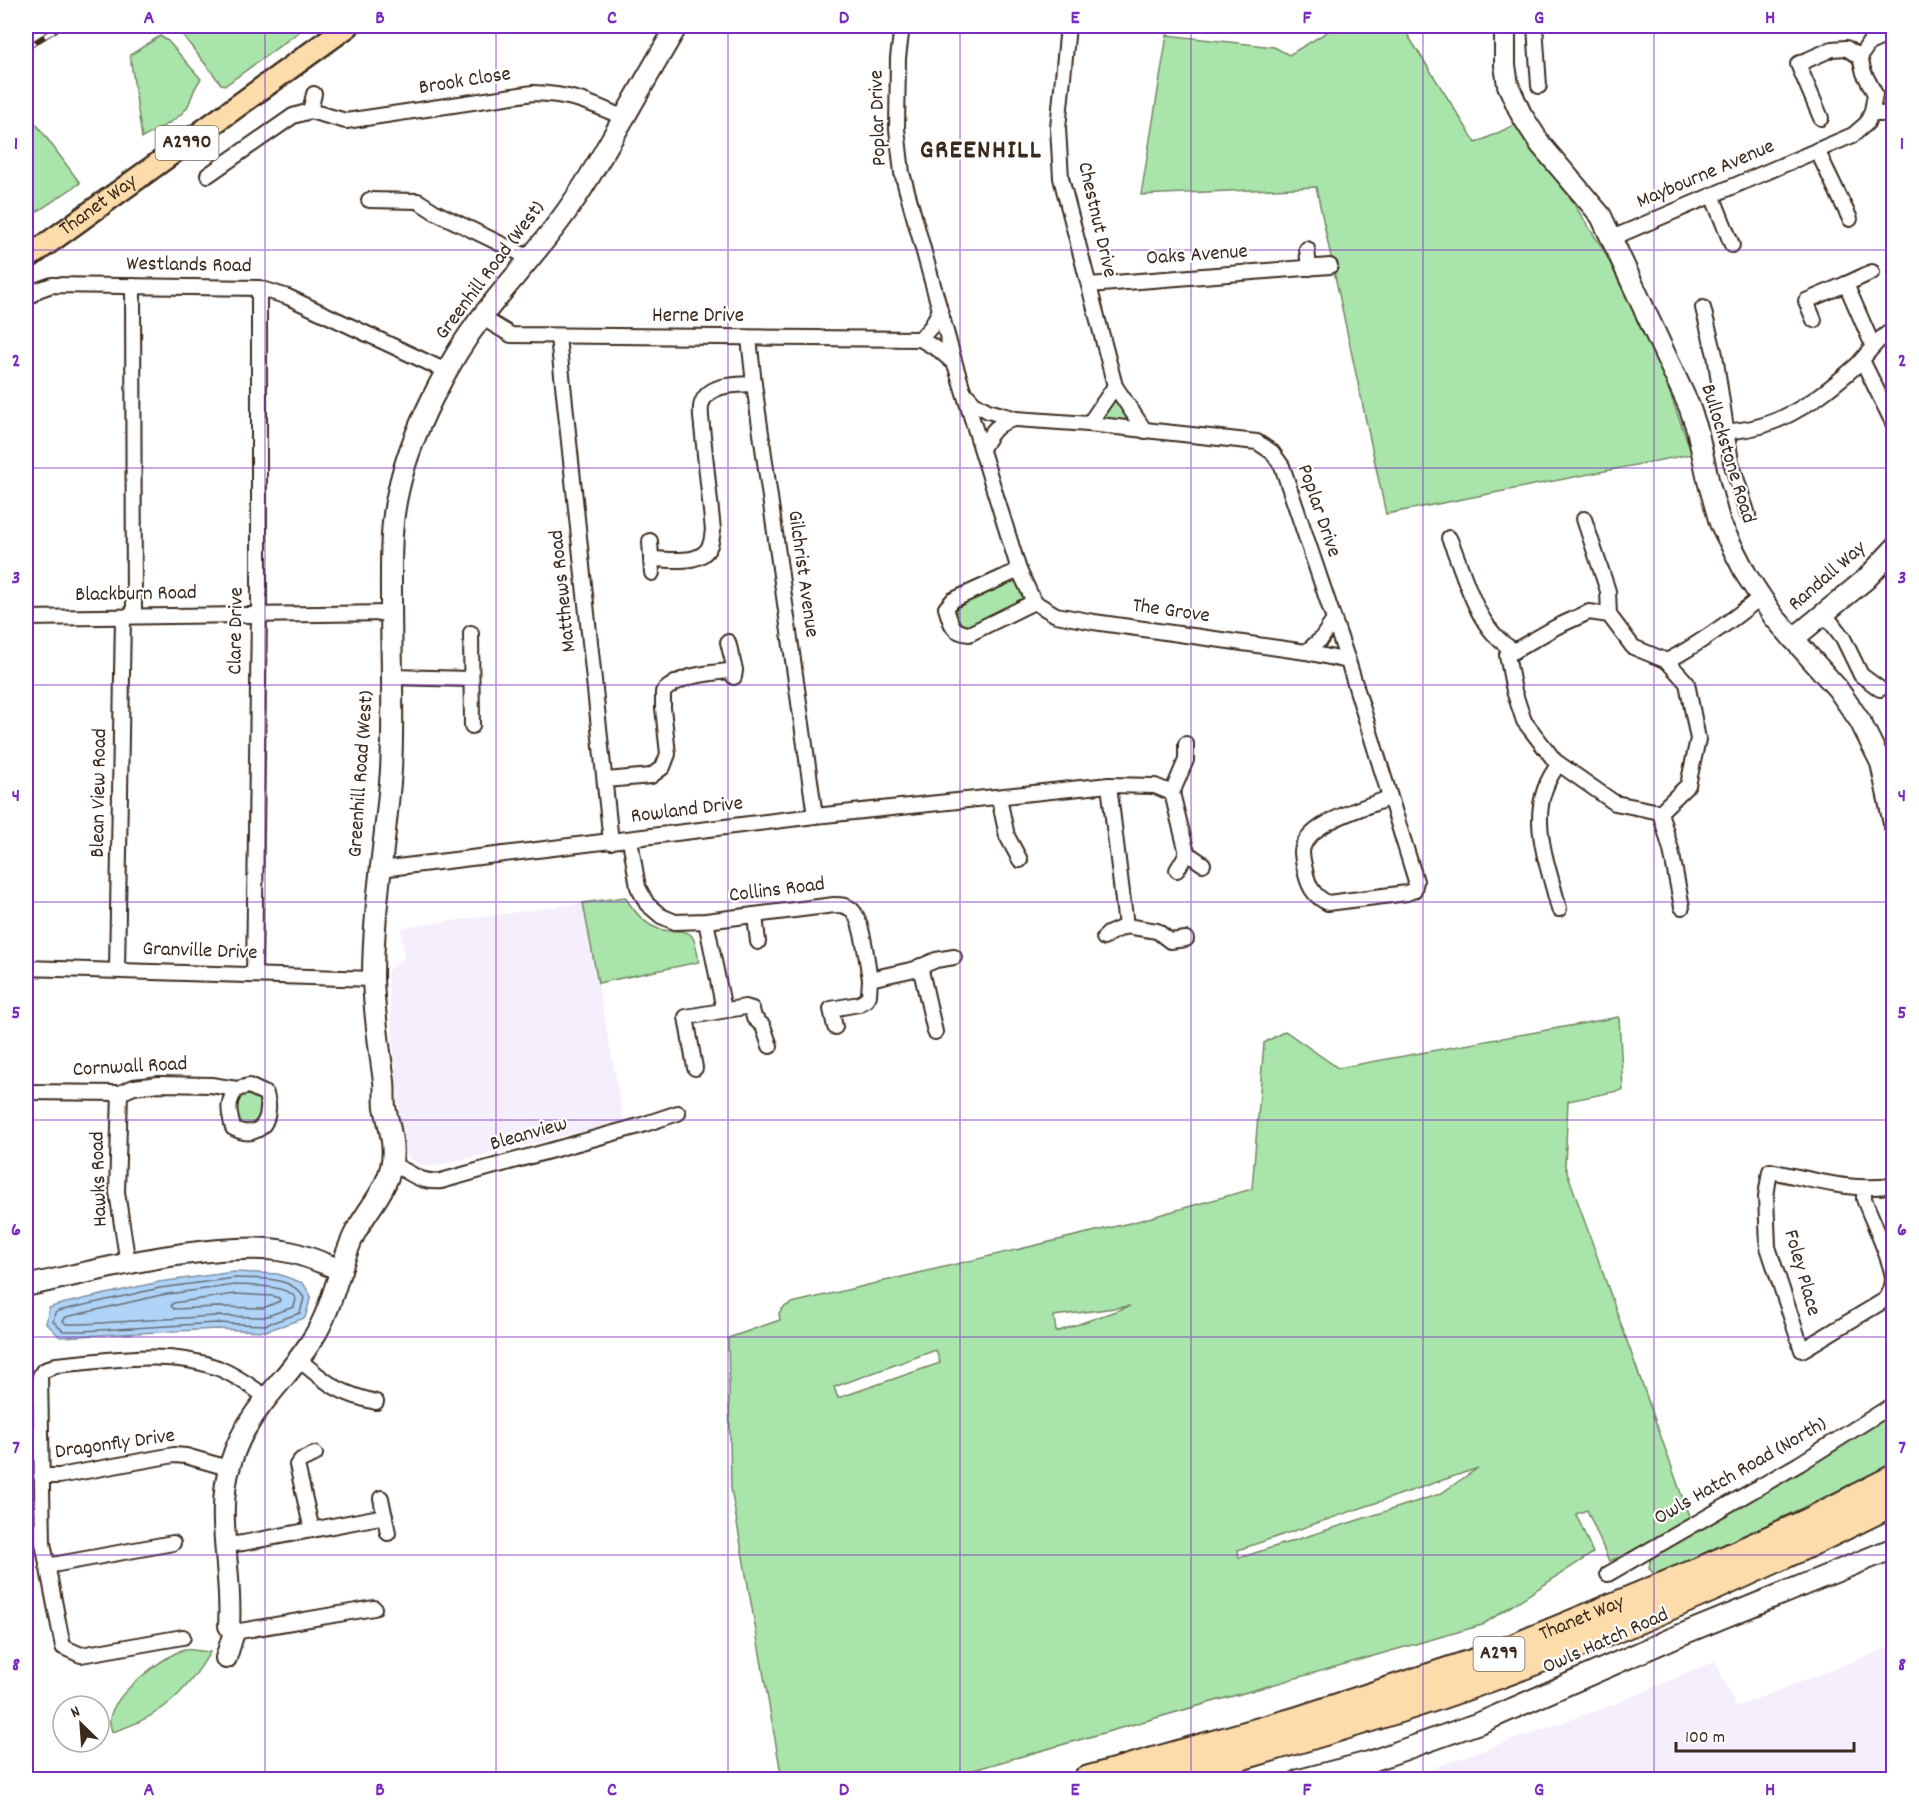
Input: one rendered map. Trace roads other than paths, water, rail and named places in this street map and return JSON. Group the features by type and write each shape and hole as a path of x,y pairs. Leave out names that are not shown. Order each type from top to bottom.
{"highway":[{"name":"Thanet Way","path":"1086,1779 1295,1721 1493,1656 1699,1571 1808,1522 1893,1478"},
{"name":"Thanet Way","path":"1161,1779 1401,1708 1497,1676 1606,1635 1796,1550 1893,1502"}],"main road":[{"name":"Thanet Way","path":"26,259 348,26"}],"street":[{"name":"Greenhill Road (West)","path":"234,1632 229,1626 224,1507 228,1468 247,1425 266,1397 313,1339 324,1319 354,1236 377,1201 392,1166 393,1146 384,1101 385,1084 377,1042 373,980 391,769 391,548 396,497 411,448 446,371 481,317 574,202 595,170 677,26"},
{"name":"Poplar Drive","path":"902,26 898,57 897,129 902,173 964,392 974,403 988,411 1016,419 1089,424 1257,442 1272,452 1282,466 1348,661 1389,798 1416,878 1416,887 1407,893 1328,903 1322,900 1312,891 1307,879 1302,851 1312,832 1322,825 1389,798"},
{"name":"Chestnut Drive","path":"1068,26 1058,128 1061,178 1115,386 1144,431"},
{"name":"Bullockstone Road","path":"1505,26 1505,65 1508,85 1521,114 1541,146 1601,216 1689,406 1697,429 1720,523 1774,617 1837,688 1871,740 1881,763 1893,824"},
{"path":"1535,26 1539,86"},
{"path":"1860,57 1869,43 1893,32"},
{"path":"1821,118 1798,64 1832,49 1846,48 1860,57 1864,73 1875,94 1872,111 1880,114 1893,113"},
{"name":"Brook Close","path":"310,111 346,121 533,93 570,96 624,118"},
{"path":"207,174 293,116 310,111 314,94"},
{"name":"Maybourne Avenue","path":"1612,238 1852,135 1867,123 1872,111"},
{"path":"1817,150 1850,219"},
{"path":"1712,195 1732,245"},
{"path":"369,200 390,196 418,201 530,258"},
{"path":"1307,249 1309,268"},
{"name":"Oaks Avenue","path":"1089,285 1330,266"},
{"path":"1814,320 1806,301 1872,272"},
{"path":"1846,284 1874,346"},
{"name":"Westlands Road","path":"26,299 38,290 52,285 260,288 288,297 446,371"},
{"name":"Blean View Road","path":"117,970 128,616 133,286"},
{"name":"Clare Drive","path":"254,975 259,615 260,288"},
{"path":"1703,308 1715,356 1731,462 1748,515"},
{"path":"940,310 931,327 920,339 939,350 955,364"},
{"name":"Herne Drive","path":"481,317 511,335 920,339"},
{"path":"1727,432 1763,426 1826,392 1862,360 1886,333 1893,330"},
{"name":"Matthews Road","path":"558,337 611,842"},
{"name":"Gilchrist Avenue","path":"749,338 815,816"},
{"path":"1862,360 1893,425"},
{"path":"650,541 652,566 698,558 710,547 713,530 700,417 702,403 710,392 720,387 754,384"},
{"path":"1089,424 1115,386"},
{"path":"964,392 983,447 1019,570 1034,603 969,634 959,633 952,627 946,608 954,600 1019,570"},
{"path":"983,447 995,428 1003,421 1016,419"},
{"path":"1584,519 1608,591 1609,615 1633,647 1668,661 1687,683 1698,739 1688,785 1660,812"},
{"path":"1449,538 1480,614 1493,633 1515,651"},
{"name":"Randall Way","path":"1793,639 1866,579 1892,553"},
{"path":"1668,661 1696,646 1761,597"},
{"name":"The Grove","path":"1034,603 1056,615 1306,652 1348,661"},
{"path":"1609,615 1589,612 1556,627 1507,655 1514,691 1524,721 1559,764 1615,803 1660,812"},
{"path":"1824,613 1843,638 1861,675 1880,689"},
{"name":"Blackburn Road","path":"26,618 391,614"},
{"path":"1306,652 1321,639 1334,620"},
{"path":"471,633 473,726"},
{"path":"606,780 651,776 663,767 668,754 663,692 672,684 685,678 734,675 728,642"},
{"path":"392,677 471,679"},
{"path":"1177,870 1186,853 1172,793 1186,760 1186,744"},
{"path":"1186,760 1200,759"},
{"path":"1559,764 1550,774 1541,796 1539,818 1542,843 1559,909"},
{"path":"1109,785 1126,926"},
{"name":"Rowland Drive","path":"381,869 815,816 1109,785 1155,786 1172,793"},
{"path":"999,798 1007,836 1020,860"},
{"path":"1660,812 1671,850 1682,907"},
{"name":"Collins Road","path":"630,840 638,887 647,904 661,916 675,922 706,921 834,905 850,908 857,918 870,979"},
{"path":"1186,853 1203,864"},
{"path":"755,915 758,942"},
{"name":"Collins Road","path":"706,921 724,1010"},
{"path":"1104,938 1126,926 1156,931 1170,941 1186,939"},
{"path":"835,1027 831,1009 859,1004 866,1000 869,995 870,979 954,957"},
{"path":"920,966 935,1032"},
{"name":"Granville Drive","path":"26,968 373,980"},
{"path":"695,1068 686,1017 745,1007 752,1009 754,1018 763,1026 770,1046"},
{"name":"Cornwall Road","path":"26,1092 120,1093 134,1087 159,1084 237,1089"},
{"name":"Hawks Road","path":"120,1093 117,1192 128,1264"},
{"name":"Bleanview","path":"392,1166 402,1168 419,1180 441,1181 678,1113"},
{"name":"Foley Place","path":"1770,1172 1864,1188 1864,1198 1891,1270 1890,1294 1885,1300 1802,1350 1768,1247 1766,1196 1770,1172"},
{"path":"1864,1188 1893,1185"},
{"path":"26,1286 195,1252 265,1248 304,1256 341,1270"},
{"name":"Dragonfly Drive","path":"183,1636 81,1655 63,1647 43,1543 39,1380 41,1373 56,1365 164,1358 189,1361 228,1373 266,1397"},
{"path":"298,1359 332,1387 376,1402"},
{"name":"Owls Hatch Road (North)","path":"1608,1574 1799,1464 1893,1404"},
{"path":"312,1530 297,1465 301,1460 315,1454"},
{"name":"Dragonfly Drive","path":"41,1476 59,1476 174,1455 186,1456 228,1468"},
{"path":"381,1498 388,1533"},
{"path":"226,1545 385,1516"},
{"path":"47,1566 173,1542"},
{"name":"Owls Hatch Road","path":"1299,1779 1369,1762 1482,1722 1673,1638 1893,1548"},
{"path":"226,1658 234,1632 374,1608"}],"water":[{"path":"234,1272 278,1274 303,1283 311,1296 305,1318 266,1331 217,1329 60,1337 46,1323 49,1308 57,1305 159,1282"}],"railway":[{"path":"26,48 61,26"}],"district":[{"name":"GREENHILL","path":"981,151"}]}
